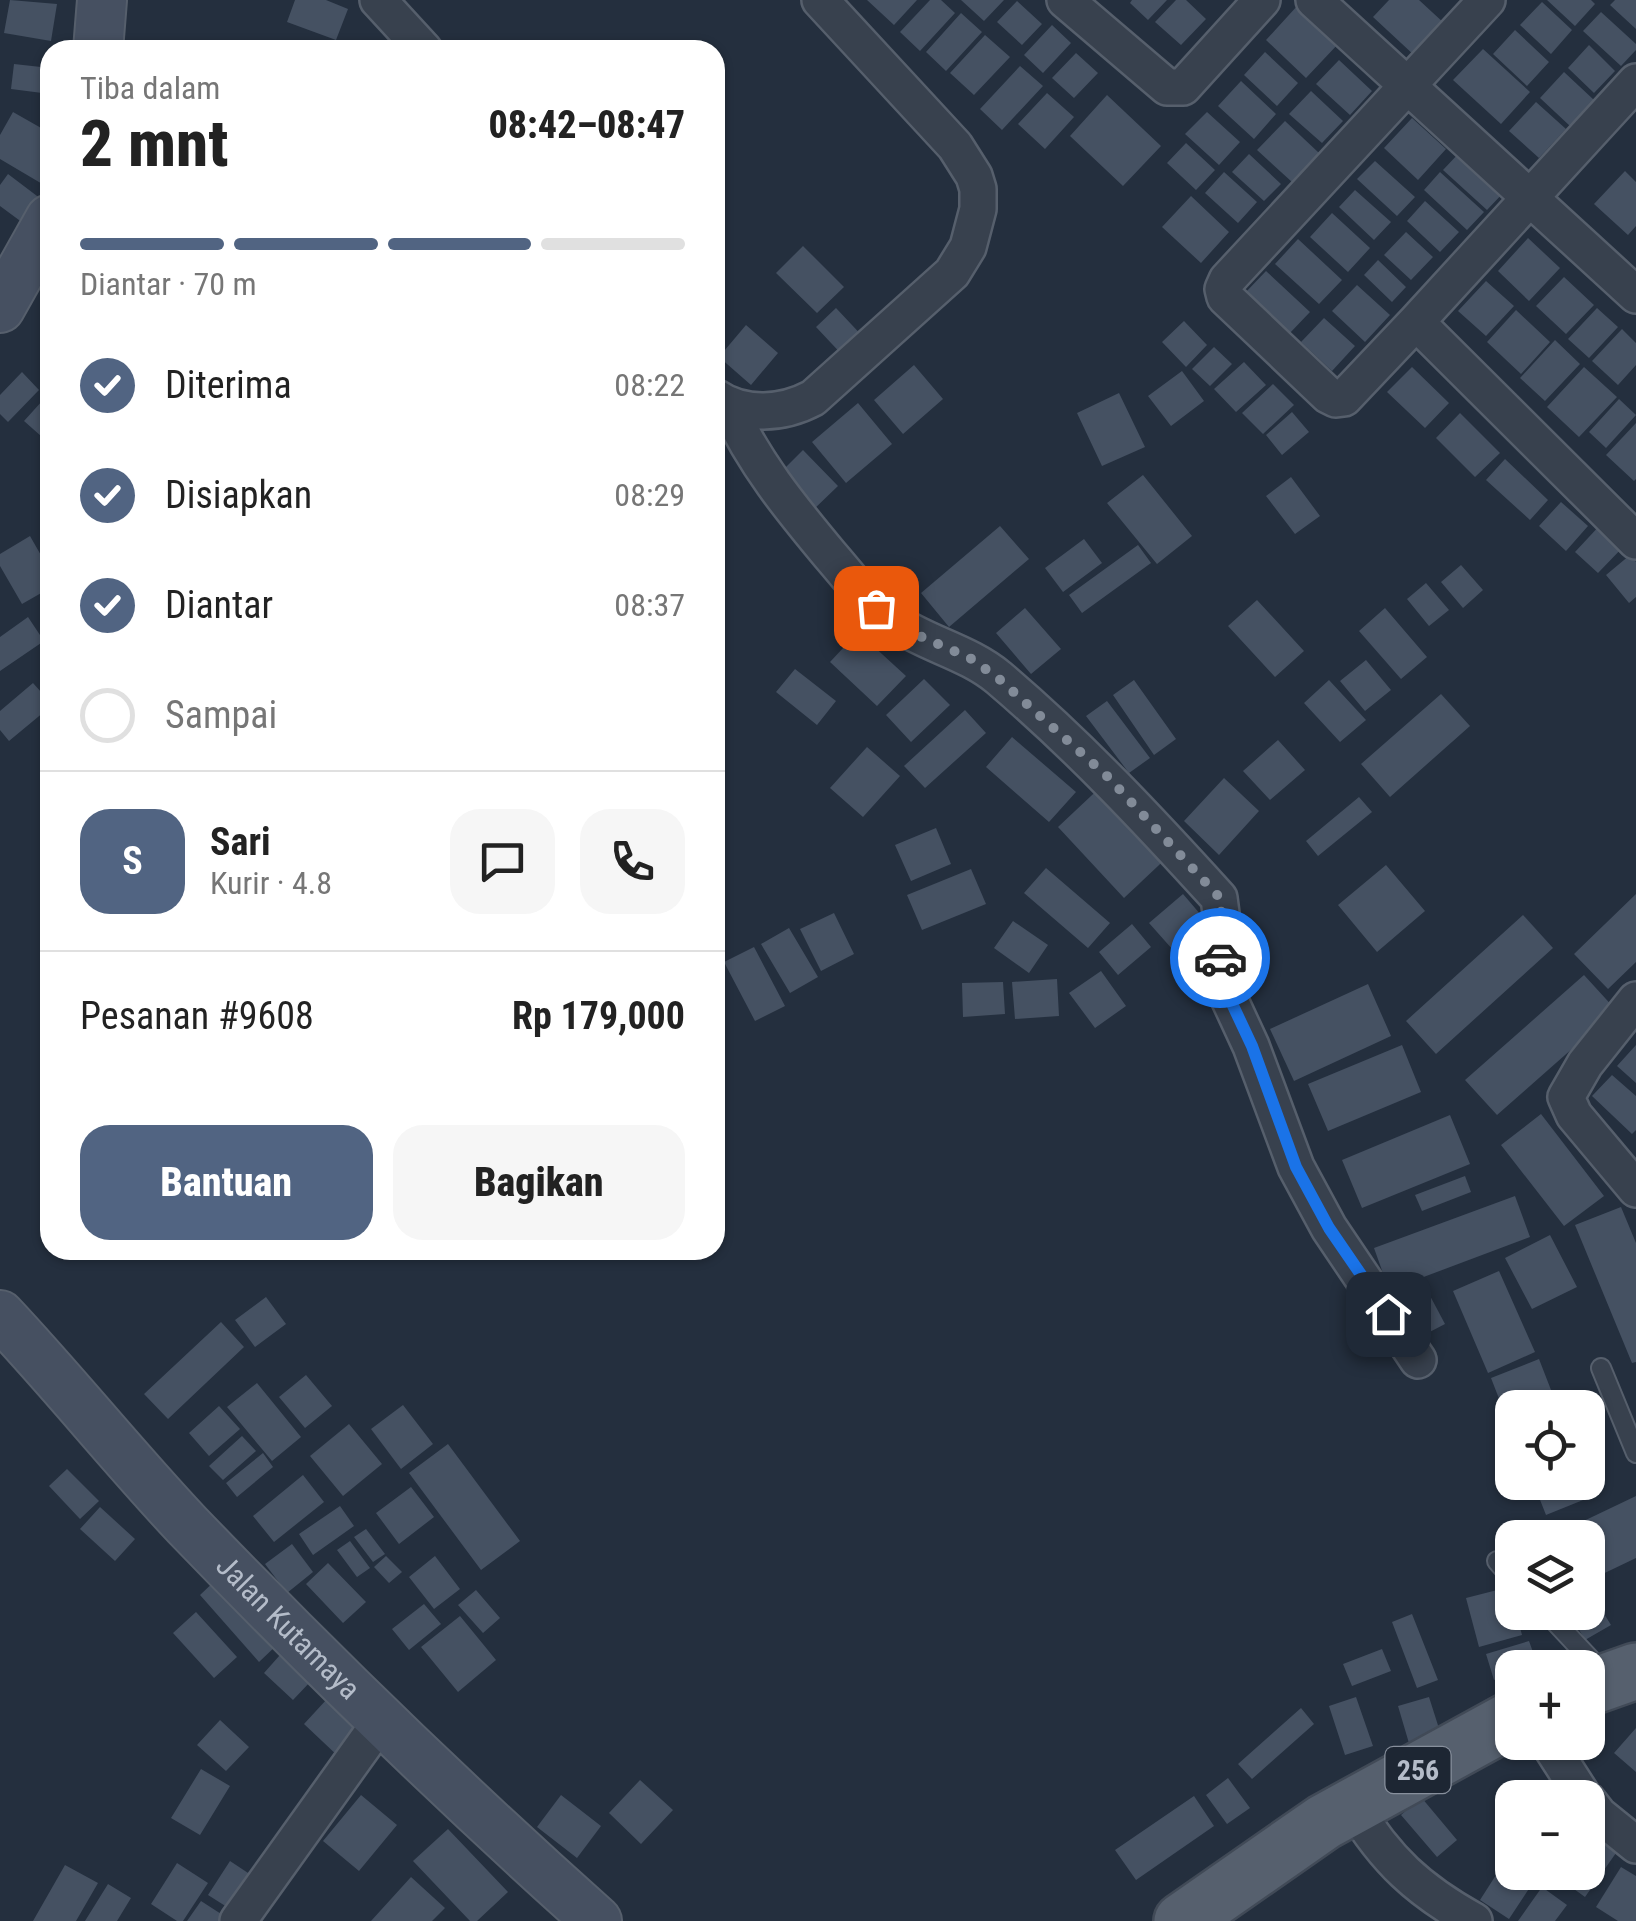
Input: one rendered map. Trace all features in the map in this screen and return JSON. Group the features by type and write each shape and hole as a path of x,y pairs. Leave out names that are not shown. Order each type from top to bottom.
{"main road":[{"path":"99,40 102,0"},
{"path":"0,308 40,237"},
{"name":"Jalan Kutamaya","path":"0,1315 184,1521 381,1721 464,1802 597,1921"},
{"name":"256","path":"1182,1921 1324,1822 1495,1727"}],"street":[{"path":"378,0 415,40"},
{"path":"725,403 778,410 813,398 952,273 977,222 978,189 966,160 820,0"},
{"path":"1065,0 1174,89 1183,87 1262,0"},
{"path":"1314,0 1636,295"},
{"path":"1487,0 1227,280 1222,290 1328,396 1344,398 1636,82"},
{"path":"1416,322 1636,541"},
{"path":"725,409 772,486 876,608 915,634 970,658 998,678 1108,777 1220,898 1220,978 1252,1046 1296,1167 1329,1228 1418,1360"},
{"path":"1636,1000 1584,1064 1566,1097 1574,1116 1636,1189"},
{"path":"238,1921 381,1721"},
{"path":"1353,1806 1376,1845 1397,1867 1422,1890 1474,1921"},
{"path":"1605,1820 1636,1845"}],"lane":[{"path":"1602,1368 1636,1454"},
{"path":"1563,1630 1611,1680"}],"building":[{"path":"10,0 57,4 51,40 4,33"},
{"path":"295,0 326,0 348,9 336,40 287,22"},
{"path":"867,0 917,0 894,25"},
{"path":"930,0 941,0 955,13 920,51 900,32"},
{"path":"961,0 1004,0 984,21"},
{"path":"1167,0 1148,20 1130,3"},
{"path":"1176,0 1186,0 1206,19 1181,45 1155,22"},
{"path":"1389,0 1419,0 1445,24 1415,56 1373,17"},
{"path":"1547,0 1591,0 1595,4 1575,26"},
{"path":"1615,0 1636,0 1636,29 1610,5"},
{"path":"1017,1 1042,24 1022,45 997,22"},
{"path":"1542,2 1572,30 1551,54 1520,25"},
{"path":"1298,5 1339,43 1306,78 1266,40"},
{"path":"1601,12 1636,44 1636,50 1621,66 1583,31"},
{"path":"961,13 982,32 946,71 926,52"},
{"path":"1052,25 1071,43 1043,73 1024,55"},
{"path":"1515,30 1549,62 1527,86 1493,54"},
{"path":"985,35 1010,57 974,95 950,73"},
{"path":"1589,45 1615,71 1594,93 1568,68"},
{"path":"1483,49 1530,92 1501,124 1453,80"},
{"path":"1265,52 1298,83 1277,106 1244,75"},
{"path":"1076,53 1098,73 1074,98 1052,78"},
{"path":"1339,60 1372,91 1350,115 1316,84"},
{"path":"14,64 40,67 40,93 11,89"},
{"path":"1020,66 1043,86 1002,130 980,109"},
{"path":"1564,72 1594,100 1570,126 1540,98"},
{"path":"1241,81 1276,114 1254,139 1218,106"},
{"path":"1311,91 1343,121 1322,143 1289,114"},
{"path":"1047,93 1074,117 1045,149 1018,124"},
{"path":"1107,95 1161,146 1123,186 1070,136"},
{"path":"1536,102 1566,129 1539,158 1509,131"},
{"path":"13,112 40,127 40,183 0,159 0,135"},
{"path":"1207,112 1240,142 1219,165 1185,134"},
{"path":"1412,118 1446,149 1418,180 1384,148"},
{"path":"1285,121 1319,153 1292,182 1257,150"},
{"path":"1186,143 1215,170 1196,190 1167,163"},
{"path":"1460,152 1504,192 1487,210 1443,170"},
{"path":"1249,154 1281,184 1264,201 1232,172"},
{"path":"1375,161 1415,197 1397,216 1357,179"},
{"path":"1625,171 1636,182 1636,226 1628,235 1594,204"},
{"path":"1224,172 1257,202 1238,223 1205,193"},
{"path":"1440,172 1484,212 1467,230 1424,190"},
{"path":"8,174 40,198 23,223 0,206 0,185"},
{"path":"1355,190 1391,222 1374,240 1339,207"},
{"path":"1191,196 1229,232 1201,263 1162,227"},
{"path":"1425,201 1459,232 1440,252 1407,221"},
{"path":"1332,213 1370,248 1348,272 1310,237"},
{"path":"1406,232 1433,257 1411,280 1384,255"},
{"path":"1528,238 1560,268 1529,301 1498,271"},
{"path":"1298,239 1342,280 1319,304 1275,264"},
{"path":"803,246 844,287 817,313 776,273"},
{"path":"1378,260 1406,287 1392,302 1364,275"},
{"path":"1266,271 1310,312 1289,334 1245,293"},
{"path":"1564,277 1594,305 1566,334 1536,306"},
{"path":"1486,281 1514,306 1486,336 1458,311"},
{"path":"1357,285 1390,315 1365,342 1332,311"},
{"path":"836,308 867,341 847,360 816,327"},
{"path":"1597,308 1618,327 1589,358 1568,339"},
{"path":"1516,310 1550,342 1521,374 1487,342"},
{"path":"1324,318 1355,346 1332,371 1301,342"},
{"path":"1184,321 1207,345 1186,367 1162,342"},
{"path":"746,325 778,353 751,385 725,362 725,350"},
{"path":"1622,329 1636,343 1636,365 1618,385 1592,361"},
{"path":"1555,340 1580,364 1545,401 1520,378"},
{"path":"1214,347 1232,364 1210,386 1192,369"},
{"path":"1244,362 1266,385 1236,412 1214,389"},
{"path":"914,365 943,399 903,434 874,400"},
{"path":"1412,367 1449,403 1425,428 1387,392"},
{"path":"1584,367 1617,397 1579,437 1547,407"},
{"path":"1182,371 1204,401 1171,426 1148,396"},
{"path":"22,372 39,390 8,422 0,414 0,395"},
{"path":"1273,384 1294,405 1263,434 1242,413"},
{"path":"1119,393 1145,447 1102,466 1077,413"},
{"path":"1619,399 1636,415 1606,448 1589,432"},
{"path":"40,403 40,435 24,421"},
{"path":"858,403 892,444 846,483 812,442"},
{"path":"1292,412 1309,432 1282,455 1266,435"},
{"path":"1460,413 1500,453 1475,477 1436,438"},
{"path":"1636,423 1636,479 1634,481 1606,455"},
{"path":"803,450 838,486 811,512 777,476"},
{"path":"1505,459 1548,500 1530,520 1486,480"},
{"path":"1143,475 1192,536 1157,564 1107,503"},
{"path":"1291,477 1320,516 1295,534 1266,496"},
{"path":"1561,502 1588,526 1566,551 1539,526"},
{"path":"1602,523 1625,545 1598,573 1575,552"},
{"path":"1000,526 1029,559 949,627 921,593"},
{"path":"30,536 40,554 40,594 22,604 0,566 0,554"},
{"path":"1084,539 1102,563 1063,592 1045,568"},
{"path":"1138,545 1151,563 1082,613 1069,595"},
{"path":"1630,555 1636,562 1636,597 1629,603 1606,575"},
{"path":"1461,565 1483,590 1463,608 1441,582"},
{"path":"1426,583 1449,610 1429,626 1407,599"},
{"path":"1257,600 1304,651 1275,677 1228,626"},
{"path":"1025,608 1061,649 1031,674 996,633"},
{"path":"1385,608 1427,657 1401,679 1359,631"},
{"path":"28,617 40,635 40,644 0,671 0,637"},
{"path":"858,632 906,676 877,706 830,662"},
{"path":"1366,660 1391,690 1365,711 1340,681"},
{"path":"795,669 836,701 817,725 776,692"},
{"path":"924,679 950,705 911,742 886,715"},
{"path":"1134,680 1176,739 1154,755 1113,695"},
{"path":"1329,680 1366,720 1340,742 1304,703"},
{"path":"33,683 40,691 40,715 9,741 0,730 0,711"},
{"path":"1441,694 1470,726 1390,797 1361,764"},
{"path":"1107,701 1150,758 1129,773 1086,716"},
{"path":"965,710 986,733 925,788 904,766"},
{"path":"1012,737 1076,792 1049,822 986,767"},
{"path":"1278,740 1305,770 1270,800 1243,771"},
{"path":"867,747 900,776 863,817 830,788"},
{"path":"1224,778 1259,811 1219,855 1184,821"},
{"path":"1108,780 1175,850 1124,898 1058,827"},
{"path":"1359,797 1372,812 1318,856 1306,841"},
{"path":"936,828 951,864 911,881 895,845"},
{"path":"1386,865 1425,911 1377,952 1338,905"},
{"path":"1046,868 1110,923 1088,948 1024,893"},
{"path":"971,869 986,904 922,930 907,895"},
{"path":"1183,894 1207,922 1173,950 1149,923"},
{"path":"1636,894 1636,962 1608,989 1574,954"},
{"path":"834,913 854,954 821,971 800,929"},
{"path":"1523,915 1553,948 1436,1054 1406,1021"},
{"path":"1013,921 1048,945 1029,973 994,948"},
{"path":"1132,924 1151,947 1118,975 1099,952"},
{"path":"789,928 818,977 790,993 761,944"},
{"path":"754,947 785,1006 755,1021 725,962"},
{"path":"1101,971 1126,1006 1095,1028 1069,993"},
{"path":"1584,975 1616,1010 1497,1115 1465,1080"},
{"path":"1057,979 1059,1016 1015,1019 1012,982"},
{"path":"1003,982 1005,1014 963,1017 962,983"},
{"path":"1368,984 1391,1036 1294,1081 1270,1029"},
{"path":"1402,1045 1421,1092 1328,1131 1308,1084"},
{"path":"1636,1045 1636,1083 1617,1066"},
{"path":"1612,1075 1636,1096 1636,1130 1632,1134 1592,1096"},
{"path":"1541,1114 1604,1196 1564,1226 1501,1145"},
{"path":"1450,1115 1470,1164 1362,1208 1342,1160"},
{"path":"1465,1176 1471,1192 1422,1211 1415,1195"},
{"path":"1515,1196 1530,1237 1389,1290 1374,1248"},
{"path":"1621,1207 1636,1243 1636,1362 1632,1363 1575,1225"},
{"path":"1550,1235 1577,1287 1532,1309 1505,1258"},
{"path":"1499,1271 1535,1352 1488,1373 1453,1291"},
{"path":"1428,1292 1445,1324 1422,1336 1404,1304"},
{"path":"266,1297 286,1324 255,1347 235,1320"},
{"path":"221,1322 244,1347 168,1419 144,1394"},
{"path":"1539,1359 1551,1390 1496,1390 1491,1378"},
{"path":"306,1375 332,1406 305,1428 279,1397"},
{"path":"257,1383 301,1437 272,1461 227,1407"},
{"path":"403,1405 433,1444 401,1469 371,1429"},
{"path":"219,1406 240,1429 209,1456 189,1433"},
{"path":"349,1424 382,1464 343,1496 310,1456"},
{"path":"242,1436 256,1451 223,1480 209,1466"},
{"path":"448,1444 520,1541 481,1570 409,1473"},
{"path":"263,1453 273,1467 237,1497 226,1483"},
{"path":"67,1469 99,1501 80,1519 49,1486"},
{"path":"303,1475 324,1502 274,1542 253,1516"},
{"path":"411,1487 434,1517 399,1544 376,1513"},
{"path":"1636,1496 1636,1558 1605,1573 1605,1520 1586,1520"},
{"path":"1540,1500 1583,1500 1546,1515"},
{"path":"340,1506 354,1526 313,1555 299,1534"},
{"path":"100,1507 135,1539 115,1561 80,1529"},
{"path":"366,1529 385,1554 373,1562 354,1537"},
{"path":"350,1541 370,1568 357,1577 337,1550"},
{"path":"292,1544 313,1572 287,1593 265,1564"},
{"path":"386,1556 402,1572 389,1583 374,1567"},
{"path":"435,1556 460,1589 434,1609 409,1577"},
{"path":"328,1563 366,1602 343,1623 306,1584"},
{"path":"219,1577 279,1643 259,1662 200,1595"},
{"path":"476,1590 500,1618 483,1633 458,1605"},
{"path":"1495,1591 1495,1630 1521,1630 1522,1635 1479,1647 1466,1598"},
{"path":"424,1604 441,1624 409,1650 392,1629"},
{"path":"196,1612 237,1657 214,1678 173,1633"},
{"path":"1412,1614 1438,1680 1417,1688 1392,1622"},
{"path":"460,1616 496,1660 458,1692 421,1647"},
{"path":"1579,1630 1602,1630 1585,1640"},
{"path":"1529,1641 1532,1650 1499,1650"},
{"path":"1382,1649 1391,1671 1352,1686 1343,1664"},
{"path":"1495,1651 1494,1680 1486,1654"},
{"path":"280,1655 311,1681 293,1700 264,1673"},
{"path":"1356,1697 1373,1746 1345,1755 1329,1706"},
{"path":"1429,1697 1443,1741 1411,1750 1398,1706"},
{"path":"327,1699 363,1733 340,1758 304,1724"},
{"path":"1301,1708 1314,1724 1252,1779 1238,1764"},
{"path":"220,1720 249,1747 226,1771 197,1745"},
{"path":"1636,1728 1636,1772 1614,1753"},
{"path":"201,1769 230,1786 200,1835 171,1818"},
{"path":"1228,1778 1250,1808 1227,1824 1206,1795"},
{"path":"640,1780 673,1810 641,1844 609,1813"},
{"path":"361,1795 397,1825 359,1871 323,1841"},
{"path":"561,1795 601,1826 577,1858 537,1827"},
{"path":"1194,1796 1214,1826 1136,1880 1115,1850"},
{"path":"1421,1797 1457,1840 1437,1857 1401,1815"},
{"path":"448,1829 508,1892 477,1921 470,1921 413,1861"},
{"path":"1605,1845 1616,1853 1605,1869"},
{"path":"230,1861 260,1881 238,1914 208,1895"},
{"path":"177,1863 208,1883 183,1921 151,1904"},
{"path":"65,1865 98,1883 76,1921 33,1921"},
{"path":"1621,1867 1636,1876 1636,1921 1618,1921 1596,1907"},
{"path":"411,1877 445,1908 432,1921 371,1921"},
{"path":"1495,1877 1495,1890 1528,1890 1509,1919 1480,1900"},
{"path":"108,1884 131,1898 117,1921 85,1921"},
{"path":"1540,1890 1546,1890 1567,1905 1555,1921 1518,1921"},
{"path":"201,1901 232,1921 187,1921"}],"way so far":[{"path":"876,608 915,634 984,666 1108,777 1220,898 1220,958"}],"route":[{"path":"1220,958 1220,978 1252,1046 1296,1167 1329,1228 1388,1314"}]}
